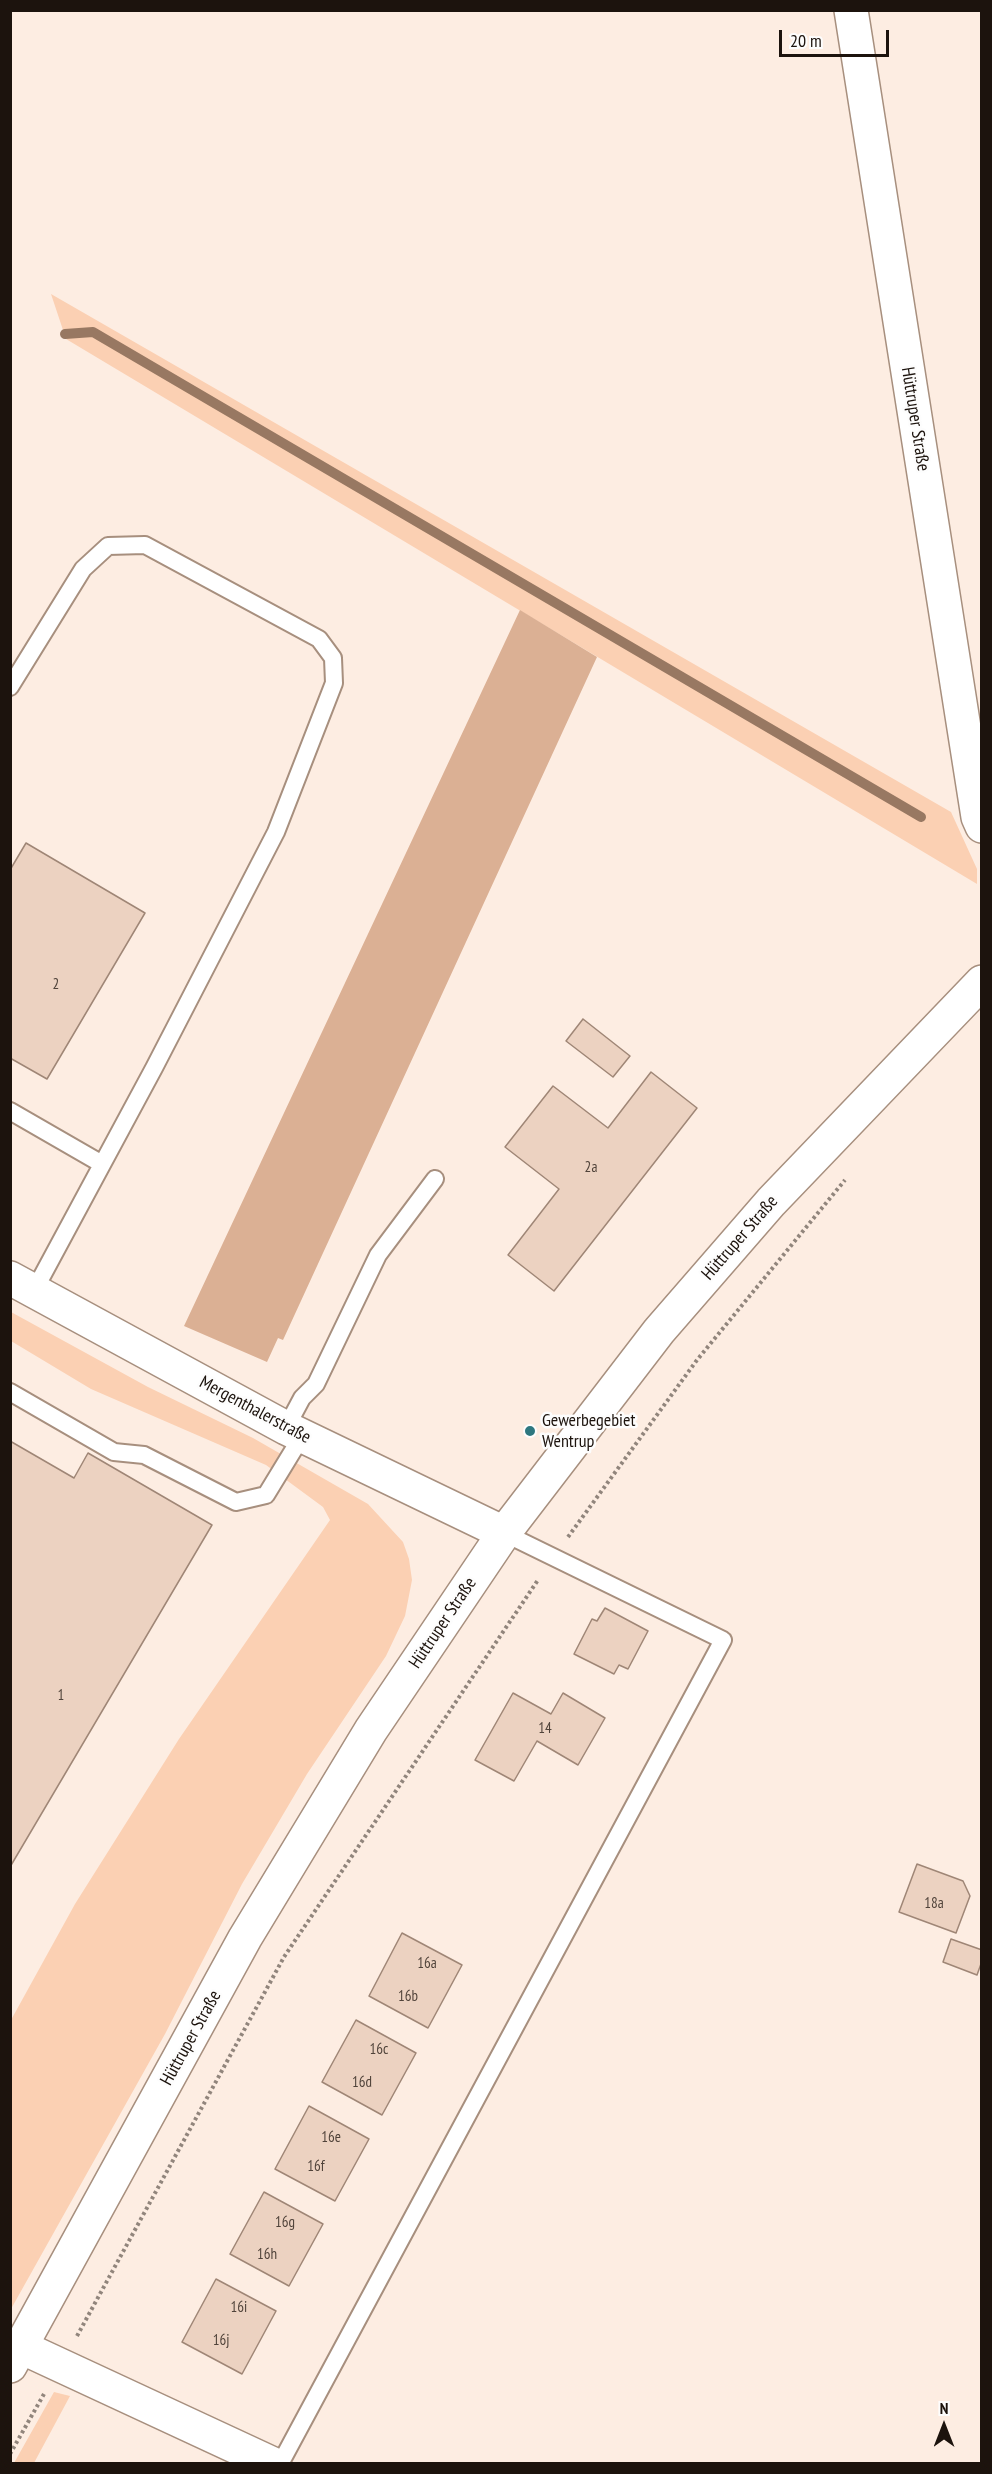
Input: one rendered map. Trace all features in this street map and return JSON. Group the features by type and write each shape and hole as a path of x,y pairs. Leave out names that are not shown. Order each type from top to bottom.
{"main road":[{"name":"Hüttruper Straße","path":"851,10 981,826"},
{"name":"Hüttruper Straße","path":"273,2463 60,2366 16,2357 245,1938 371,1730 504,1533 659,1331 771,1202 981,982"},
{"name":"Mergenthalerstraße","path":"22,1284 294,1432 504,1533"}],"lane":[{"path":"10,687 82,569 108,546 145,545 319,639 333,658 334,683 276,832 102,1164 22,1284"},
{"path":"10,1111 102,1164"},
{"path":"10,1392 114,1452 144,1455 236,1502 266,1495 294,1432 302,1398 316,1384 378,1255 435,1179"},
{"path":"279,2463 723,1640 504,1533"}],"path":[{"path":"10,2454 284,1957 553,1557 697,1360 849,1175"}],"shaded area":[{"path":"51,294 951,812 977,869 977,884 66,339"},
{"path":"520,610 597,657 283,1340 278,1338 267,1362 184,1326"},
{"path":"11,1312 148,1387 253,1438 368,1504 403,1542 409,1559 412,1580 405,1616 386,1656 307,1774 242,1884 165,2034 11,2309 11,2020 75,1904 179,1739 330,1520 323,1507 266,1465 91,1389 11,1341"},
{"path":"54,2392 70,2396 34,2463 14,2463"}],"building":[{"path":"26,843 145,913 47,1079 10,1058 10,870"},
{"path":"583,1019 630,1056 613,1077 566,1041"},
{"path":"651,1072 697,1108 554,1291 508,1255 559,1189 505,1147 553,1086 608,1128"},
{"path":"10,1441 74,1478 88,1453 212,1525 10,1867"},
{"path":"605,1608 648,1631 628,1669 619,1665 614,1674 574,1654 592,1619 597,1621"},
{"path":"513,1693 551,1714 563,1693 605,1718 578,1765 537,1741 514,1781 475,1760"},
{"path":"917,1864 963,1881 970,1896 956,1933 899,1912"},
{"path":"402,1933 462,1965 428,2028 369,1996"},
{"path":"951,1939 982,1950 982,1961 977,1975 943,1962"},
{"path":"356,2020 416,2053 382,2115 322,2082"},
{"path":"309,2106 369,2139 335,2201 275,2169"},
{"path":"264,2192 323,2224 289,2286 230,2254"},
{"path":"216,2279 276,2311 242,2374 182,2342"}],"waterway":[{"path":"65,334 93,332 921,817"}],"place":[{"name":"Gewerbegebiet Wentrup","path":"530,1431"}]}
